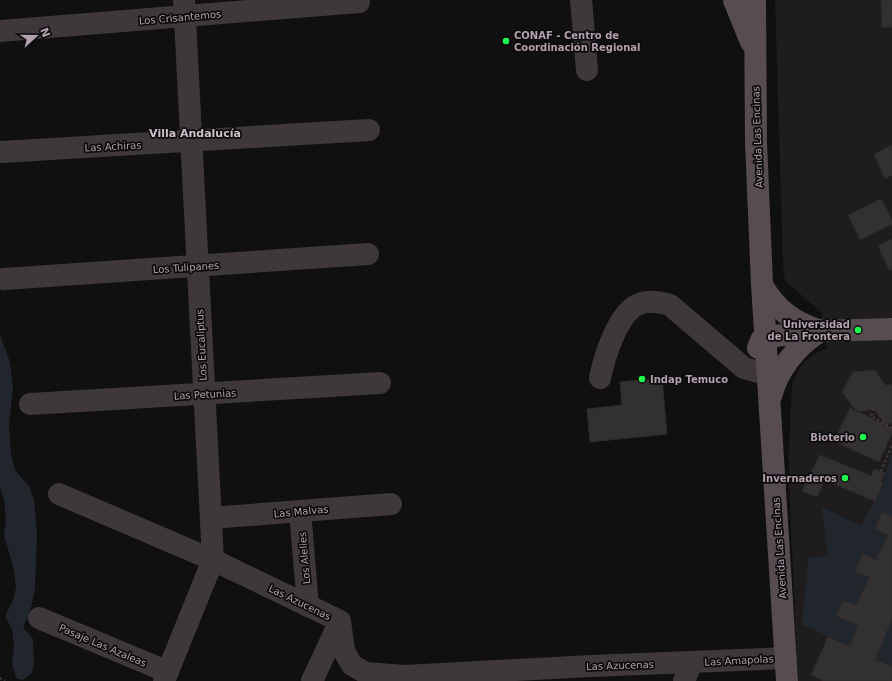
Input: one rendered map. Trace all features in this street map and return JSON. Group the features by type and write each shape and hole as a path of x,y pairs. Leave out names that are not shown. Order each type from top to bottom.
{"main road":[{"name":"Avenida Las Encinas","path":"734,0 755,50"},
{"name":"Avenida Las Encinas","path":"755,0 756,142 762,284 759,346 770,408 787,681"},
{"name":"Avenida Las Encinas","path":"760,224 753,244 750,264 759,346 762,395 770,408"},
{"path":"762,284 775,304 784,313 807,327 820,331"},
{"path":"759,346 820,331 892,329"},
{"path":"770,408 779,374 802,345 820,331"}],"street":[{"path":"581,0 587,70"},
{"name":"Los Crisantemos","path":"0,31 184,8 359,2"},
{"name":"Los Eucaliptus","path":"166,676 213,560 184,8"},
{"name":"Las Achiras","path":"1,152 369,130"},
{"name":"Los Tulipanes","path":"4,280 368,254"},
{"path":"600,378 609,344 617,329 630,310 640,304 648,302 670,305 744,368 759,346"},
{"name":"Las Petunias","path":"30,404 380,383"},
{"name":"Las Azucenas","path":"59,494 213,560 340,621 344,651 352,665 366,673 449,678 587,673 688,672"},
{"name":"Las Malvas","path":"211,518 392,504"},
{"name":"Los Alelies","path":"300,511 308,606"},
{"name":"Pasaje Las Azaleas","path":"39,618 166,676"},
{"path":"312,681 340,621"},
{"name":"Las Amapolas","path":"688,672 786,658"}],"path":[{"path":"874,409 871,416 892,428"},
{"path":"881,471 892,446 887,444"},
{"path":"0,679 6,681"}],"shaded area":[{"name":"Universidad de La Frontera","path":"775,0 892,0 892,681 798,681 789,481 792,384 804,362 818,352 827,349 821,312 785,281 783,263"},
{"path":"0,335 10,362 13,388 9,426 11,453 15,470 29,486 34,499 37,534 35,588 30,613 23,627 33,639 34,663 32,673 22,680 16,678 12,663 14,647 12,629 5,616 13,600 16,587 14,570 4,535 6,520 4,500 0,487"},
{"path":"892,452 892,516 882,512 875,529 888,535 876,560 862,554 855,572 872,578 857,605 843,600 837,616 858,625 850,646 802,625 808,558 828,556 821,506 861,526 883,483"},
{"path":"892,619 892,666 875,660"}],"building":[{"path":"881,0 892,0 892,27 882,27"},
{"path":"892,145 892,175 885,179 874,154"},
{"path":"881,199 892,220 892,224 860,240 848,215"},
{"path":"892,239 892,270 890,271 878,246"},
{"name":"Bioterio","path":"875,370 885,385 892,385 892,423 885,424 874,409 857,412 842,392 853,372"},
{"path":"662,378 667,434 590,442 587,409 622,405 620,382"},
{"name":"Bioterio","path":"850,408 892,428 892,433 879,462 834,441"},
{"name":"Invernaderos","path":"820,455 871,476 874,469 885,473 881,482 883,483 875,501 825,480 817,497 802,491"},
{"path":"882,512 892,516 892,619 875,660 892,666 892,681 824,681 811,675 828,637 850,646 858,625 836,616 843,600 857,605 869,577 855,572 862,554 876,560 888,535 875,529"}],"place":[{"name":"CONAF - Centro de Coordinación Regional","path":"506,41"},
{"name":"Universidad de La Frontera","path":"858,330"},
{"name":"Indap Temuco","path":"642,379"},
{"name":"Bioterio","path":"863,437"},
{"name":"Invernaderos","path":"845,478"}],"district":[{"name":"Villa Andalucía","path":"195,133"}]}
